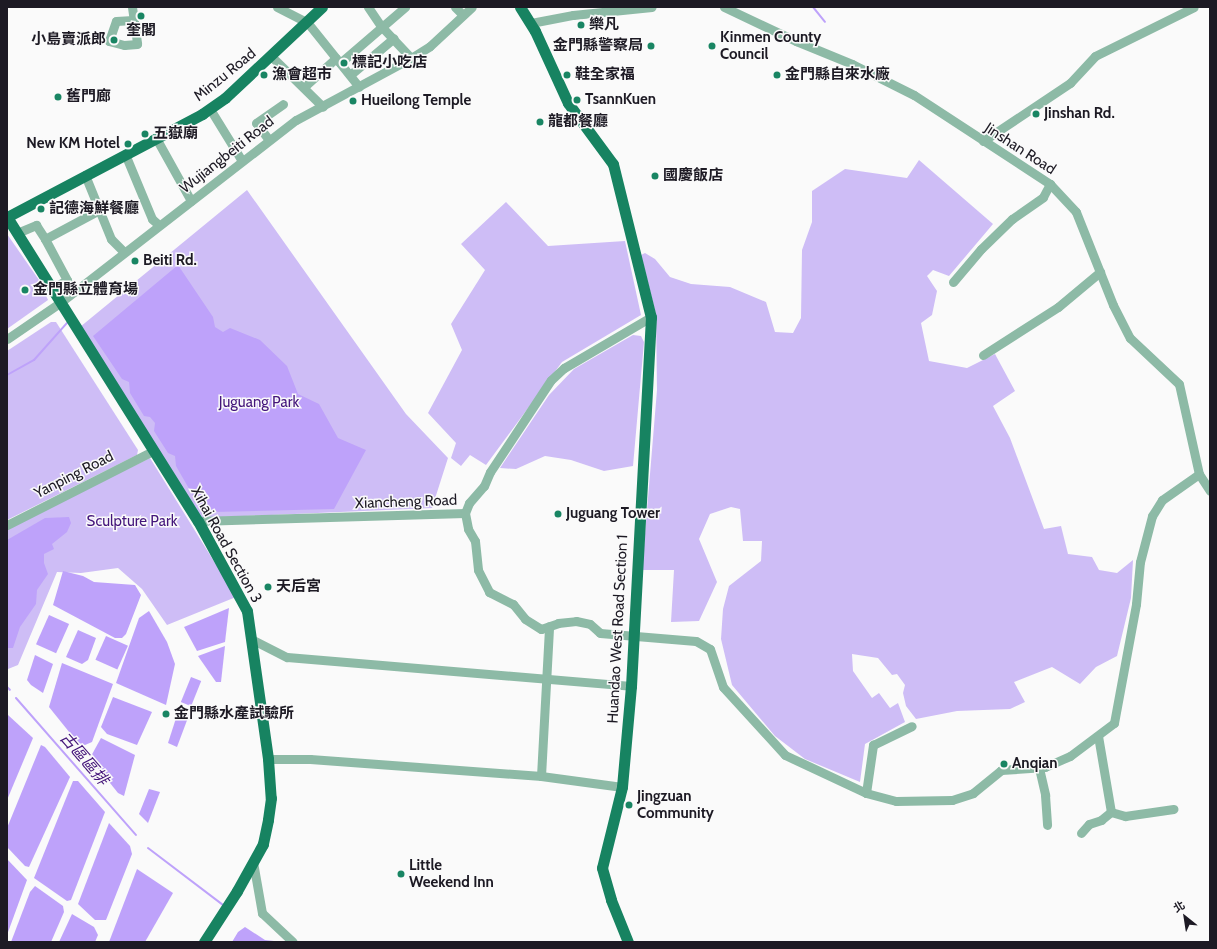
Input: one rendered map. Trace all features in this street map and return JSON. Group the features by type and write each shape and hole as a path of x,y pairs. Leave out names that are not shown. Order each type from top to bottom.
{"main road":[{"name":"Minzu Road","path":"7,217 210,109 225,98 272,56 305,20 322,7"},
{"name":"Huandao West Road Section 1","path":"520,7 531,23 568,104 613,164 651,317 631,686 622,787 602,868 611,900 628,942"},
{"name":"Xihai Road Section 3","path":"7,217 198,521 247,611 253,640 268,759 270,798 268,820 263,844 204,942"}],"street":[{"path":"132,7 133,20"},
{"path":"277,7 305,20 359,87"},
{"path":"368,7 381,26 394,38 411,58"},
{"path":"304,87 405,7"},
{"path":"456,7 463,15"},
{"name":"Wujiangbeiti Road","path":"7,339 61,302 296,120 323,107 411,58 472,7"},
{"path":"531,23 573,15 652,7"},
{"name":"Jinshan Road","path":"724,7 796,41 852,64 914,95 1050,184 1076,212 1100,272 1130,338 1179,384 1199,474 1210,491"},
{"path":"983,141 1070,83 1095,56 1194,7"},
{"path":"350,76 394,38"},
{"path":"272,56 323,107"},
{"path":"269,140 256,123 283,104"},
{"path":"210,109 242,161"},
{"path":"156,138 191,201"},
{"path":"125,154 152,219 159,225"},
{"path":"84,175 111,239 124,252"},
{"path":"953,282 981,249 1012,219 1043,197 1050,184"},
{"path":"45,239 99,210"},
{"path":"17,233 36,225 45,239 67,280 52,288"},
{"path":"983,355 1058,307 1100,272"},
{"path":"465,513 469,503 484,486 490,472 551,380 564,368 651,317"},
{"name":"Yanping Road","path":"7,525 153,451"},
{"name":"Xiancheng Road","path":"198,521 465,513 474,541 478,570 488,592 512,604 525,619 541,629 576,621 590,624 600,632 696,641 710,649 723,687 785,755 866,792 896,801 952,800 973,793 1001,770 1039,768 1070,756 1114,723 1136,604 1140,562 1152,516 1162,500 1199,474"},
{"path":"541,776 548,680 549,626"},
{"path":"253,640 287,658 631,686"},
{"path":"866,792 873,745 912,726"},
{"path":"1098,736 1111,812"},
{"path":"268,759 310,759 541,776 622,787"},
{"path":"1039,768 1045,794 1047,825"},
{"path":"1111,812 1125,816 1173,809"},
{"path":"1081,833 1089,824 1101,820 1111,812"},
{"path":"253,862 262,913 293,942"}],"green space":[{"path":"919,160 993,224 949,276 933,270 927,276 937,291 932,315 921,323 929,361 967,368 995,354 1015,391 993,406 1010,438 1044,529 1061,526 1068,554 1092,557 1099,570 1117,573 1133,560 1131,598 1117,656 1096,667 1080,684 1052,667 1014,682 1025,702 1010,709 957,711 916,719 906,706 903,693 905,685 897,674 892,675 878,658 852,654 853,671 872,698 879,693 890,708 898,703 905,722 865,744 860,782 805,759 775,736 732,685 721,639 723,609 729,586 761,561 762,541 743,541 740,509 731,507 710,514 699,539 717,582 699,621 671,622 674,570 642,570 657,390 656,314 641,255 645,253 655,259 670,277 691,284 730,287 766,302 775,332 793,333 801,318 802,250 812,222 812,191 845,169 907,178"},
{"name":"Juguang Park","path":"247,190 406,414 448,458 432,508 199,518 80,327"},
{"path":"506,202 548,246 625,241 641,315 562,362 486,465 470,455 461,466 451,458 456,443 428,413 462,350 451,324 485,270 461,244"},
{"name":"金門縣立體育場","path":"7,234 39,280 48,300 7,329"},
{"path":"51,322 56,322 138,450 137,455 7,520 7,351"},
{"path":"633,335 641,336 644,342 633,466 604,471 571,460 545,456 516,469 500,468 549,395 574,369"},
{"name":"Sculpture Park","path":"150,458 236,597 167,625 142,589 118,568 81,573 57,572 18,665 8,669 7,528"}],"shaded area":[{"path":"178,265 213,317 215,327 223,332 230,328 260,340 287,366 298,394 319,404 338,438 366,450 334,509 213,512 199,506 176,466 175,456 168,453 154,431 155,423 150,417 144,416 130,393 129,382 122,379 93,336"},
{"path":"69,517 71,523 67,532 52,544 54,549 44,554 44,563 48,574 37,590 36,604 20,627 13,648 7,648 7,540 45,518"},
{"path":"63,571 83,576 94,582 135,585 141,595 126,634 122,638 115,638 53,605"},
{"path":"229,608 225,642 197,651 184,627"},
{"path":"149,611 167,642 175,664 166,705 116,683 139,618"},
{"path":"49,615 69,624 56,653 36,644"},
{"path":"78,630 96,638 88,660 82,664 66,657"},
{"path":"106,636 128,646 117,670 95,660"},
{"path":"225,646 221,682 216,682 198,656"},
{"path":"35,655 53,664 43,693 31,685 27,680"},
{"path":"62,663 113,684 92,742 85,745 78,743 49,707"},
{"path":"191,677 201,681 191,706 181,702"},
{"path":"113,697 152,712 137,745 107,734 101,727"},
{"path":"178,712 189,715 177,747 168,743"},
{"path":"8,715 33,738 7,800 7,717"},
{"path":"101,738 135,755 124,796 118,793 90,758"},
{"path":"41,745 45,747 70,777 29,867 25,866 7,847 7,828"},
{"path":"73,781 78,781 105,812 71,900 67,901 34,878"},
{"path":"149,789 160,792 148,823 139,814"},
{"path":"109,823 130,846 132,854 106,920 95,920 78,904"},
{"path":"7,859 27,880 7,935"},
{"path":"137,869 173,893 145,942 109,942"},
{"path":"35,886 63,906 64,912 51,942 11,942 30,892"},
{"path":"72,914 94,927 98,935 95,942 59,942"},
{"path":"245,927 265,940 283,942 232,942 238,932"}],"waterway":[{"path":"813,7 825,22"},
{"path":"7,375 34,360 67,323"},
{"name":"古區區排","path":"7,687 10,690"},
{"name":"古區區排","path":"16,698 136,835"},
{"name":"古區區排","path":"148,848 223,905"}],"place":[{"name":"奎閣","path":"141,16"},
{"name":"樂凡","path":"581,25"},
{"name":"小島賣派郎","path":"114,40"},
{"name":"金門縣警察局","path":"651,46"},
{"name":"Kinmen County Council","path":"712,46"},
{"name":"標記小吃店","path":"344,63"},
{"name":"漁會超市","path":"264,75"},
{"name":"鞋全家福","path":"567,75"},
{"name":"金門縣自來水廠","path":"777,75"},
{"name":"舊門廊","path":"58,97"},
{"name":"TsannKuen","path":"577,100"},
{"name":"Hueilong Temple","path":"353,101"},
{"name":"Jinshan Rd.","path":"1036,114"},
{"name":"龍都餐廳","path":"540,122"},
{"name":"五嶽廟","path":"145,134"},
{"name":"New KM Hotel","path":"128,144"},
{"name":"國慶飯店","path":"655,176"},
{"name":"記德海鮮餐廳","path":"41,209"},
{"name":"Beiti Rd.","path":"135,261"},
{"name":"金門縣立體育場","path":"25,290"},
{"name":"Juguang Tower","path":"558,514"},
{"name":"天后宮","path":"268,587"},
{"name":"金門縣水產試驗所","path":"166,714"},
{"name":"Anqian","path":"1004,764"},
{"name":"Jingzuan Community","path":"629,805"},
{"name":"Little Weekend Inn","path":"401,874"}]}
